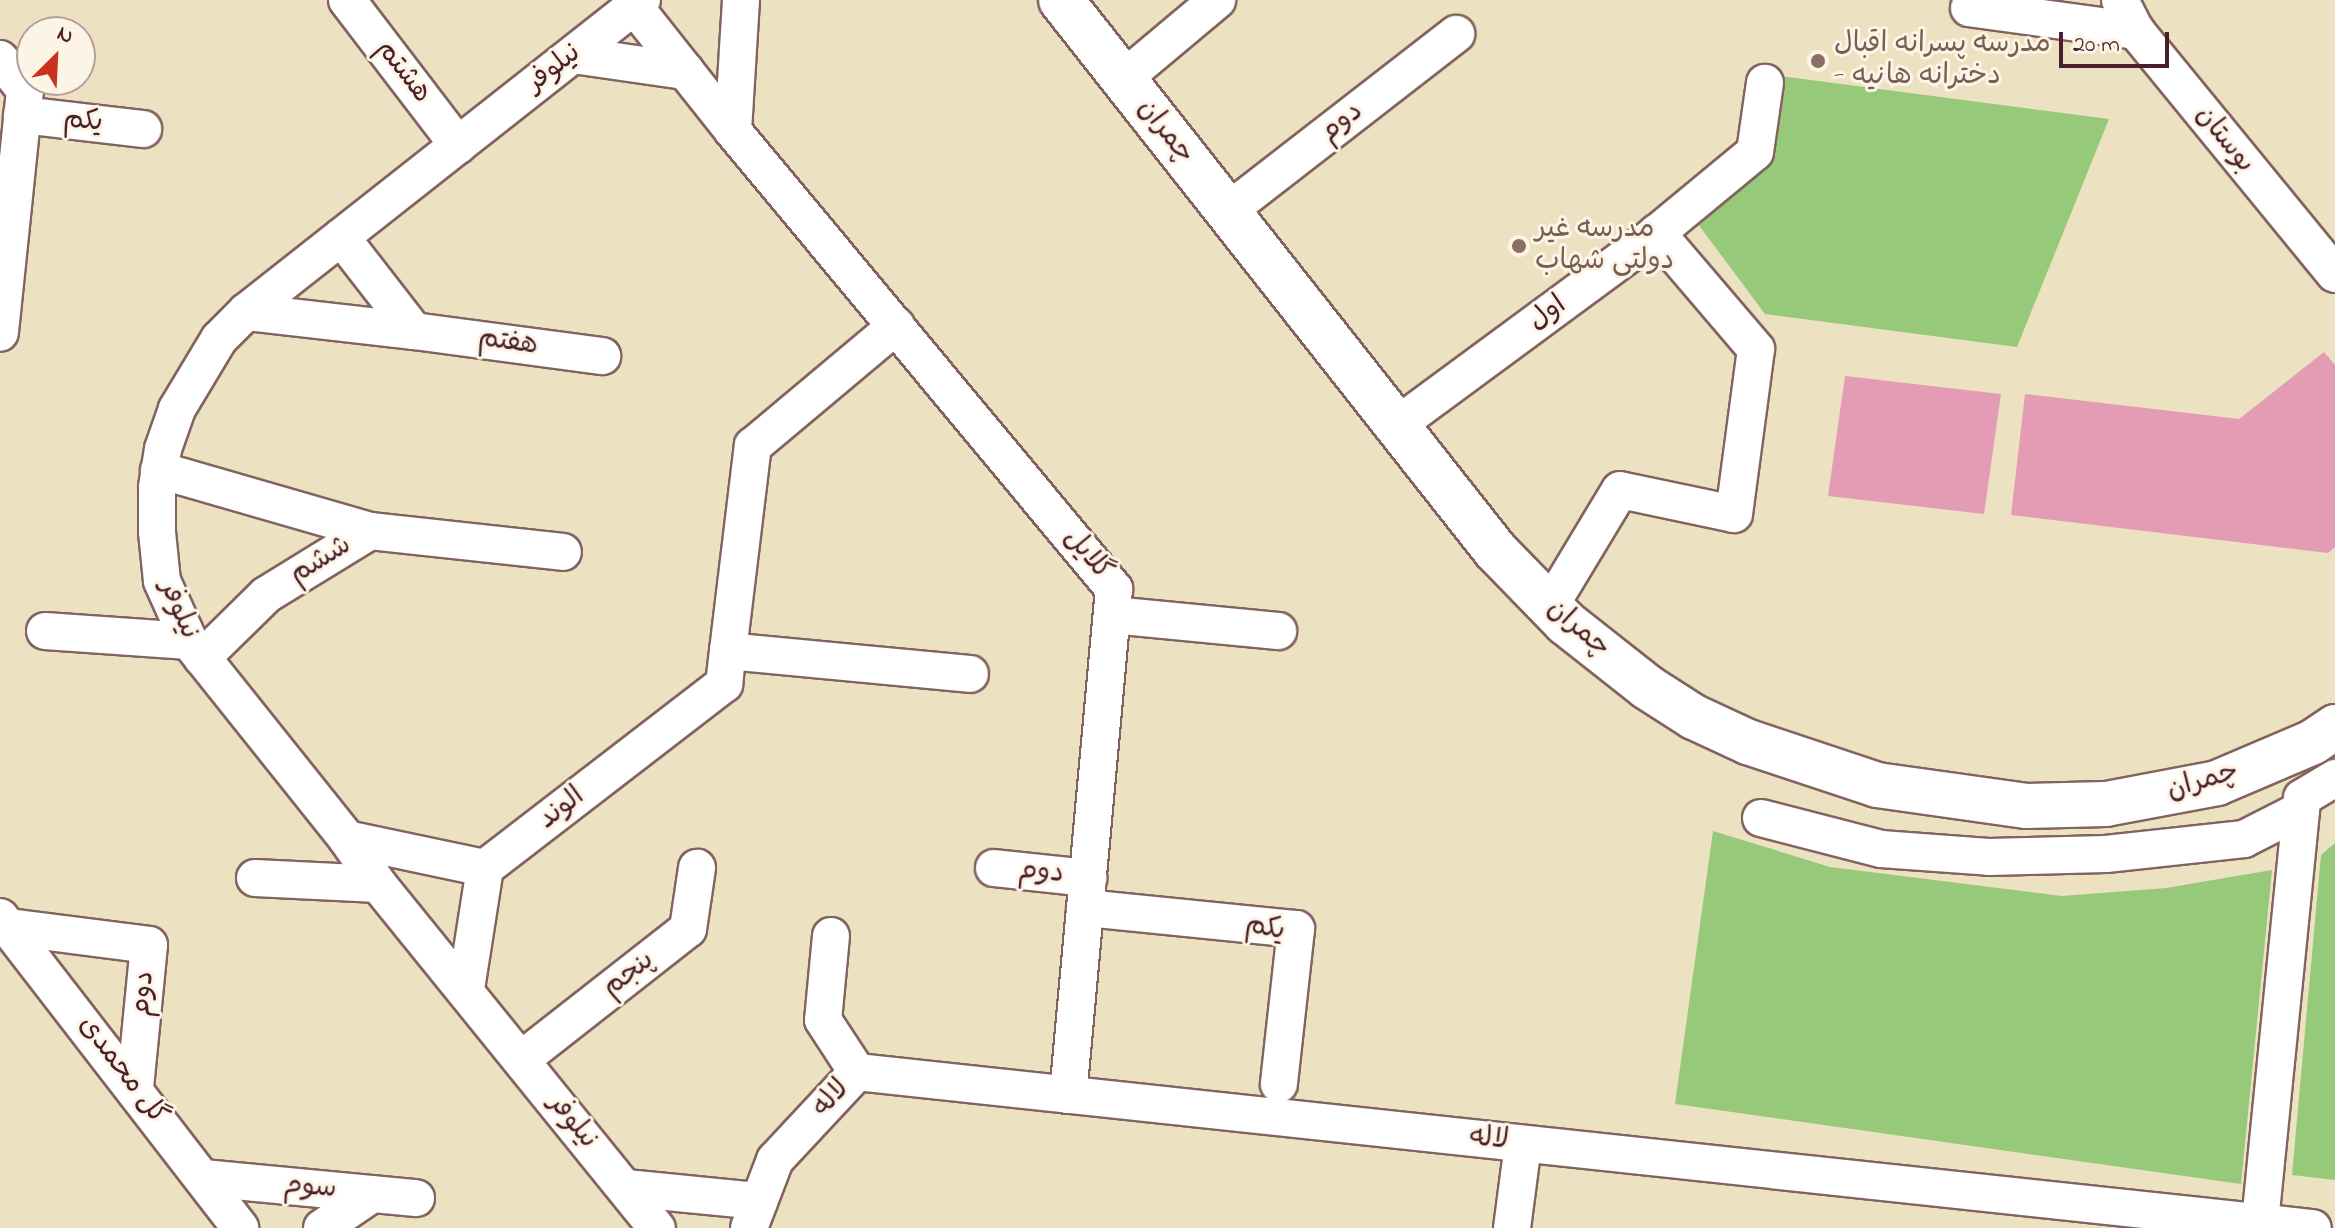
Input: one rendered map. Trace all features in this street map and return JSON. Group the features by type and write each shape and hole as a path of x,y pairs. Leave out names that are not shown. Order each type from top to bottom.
{"main road":[{"name":"چمران","path":"1061,0 1495,550 1550,606 1647,687 1694,717 1748,742 1877,785 1949,798 2042,806 2106,804 2217,783 2313,742 2335,727"}],"street":[{"name":"هشتم","path":"347,0 458,145"},
{"path":"733,131 741,0"},
{"path":"1123,79 1217,0"},
{"name":"نیلوفر","path":"639,2 246,312 219,339 177,409 159,470 157,532 162,581 196,650 347,839 378,884 657,1228"},
{"name":"گلایل","path":"639,2 686,71 733,131 1114,589 1068,1095"},
{"path":"1969,8 2128,15"},
{"name":"بوستان","path":"2128,15 2335,274"},
{"name":"دوم","path":"1228,211 1456,34"},
{"path":"573,55 686,71"},
{"path":"0,59 25,90 3,268 0,333"},
{"name":"اول","path":"1397,425 1657,233 1755,152 1765,83"},
{"name":"یکم","path":"22,115 143,129"},
{"path":"1550,606 1620,490 1734,514 1756,349 1657,233"},
{"path":"341,237 414,331"},
{"name":"هفتم","path":"246,312 602,356"},
{"name":"الوند","path":"485,868 724,684 753,446 896,326"},
{"path":"159,470 370,531"},
{"name":"ششم","path":"196,650 266,595 370,531 563,552"},
{"path":"1112,615 1278,631"},
{"path":"45,631 196,650"},
{"path":"728,651 970,674"},
{"path":"2289,1226 2302,798 2335,778"},
{"path":"1761,818 1881,849 1989,857 2106,854 2244,839 2301,810"},
{"path":"347,839 485,868 466,989"},
{"name":"پنجم","path":"522,1059 688,929 697,868"},
{"name":"دوم","path":"994,868 1087,893"},
{"path":"255,878 378,884"},
{"name":"یکم","path":"1087,893 1296,929 1279,1084"},
{"name":"دوم","path":"4,922 149,945 135,1088"},
{"name":"گل محمدی","path":"4,922 240,1228"},
{"path":"831,936 823,1020 857,1072"},
{"name":"لاله","path":"754,1214 775,1160 857,1072 1523,1144 2058,1214 2289,1226"},
{"path":"1512,1228 1523,1144"},
{"name":"سوم","path":"203,1178 416,1198"},
{"path":"626,1188 754,1214"},
{"path":"322,1228 372,1194"}],"green space":[{"path":"1773,75 2109,119 2017,347 1765,314 1698,224"},
{"path":"1713,831 1830,867 2062,896 2166,888 2272,870 2241,1184 1675,1104"},
{"path":"2335,843 2335,1180 2292,1175 2321,855"}],"building":[{"path":"2324,352 2335,365 2335,547 2328,553 2011,515 2025,394 2239,419"},
{"path":"1845,376 2001,394 1984,514 1828,496"}],"place":[{"name":"مدرسه پسرانه اقبال - دخترانه هانیه","path":"1818,61"},
{"name":"مدرسه غیر دولتی شهاب","path":"1519,246"}]}
